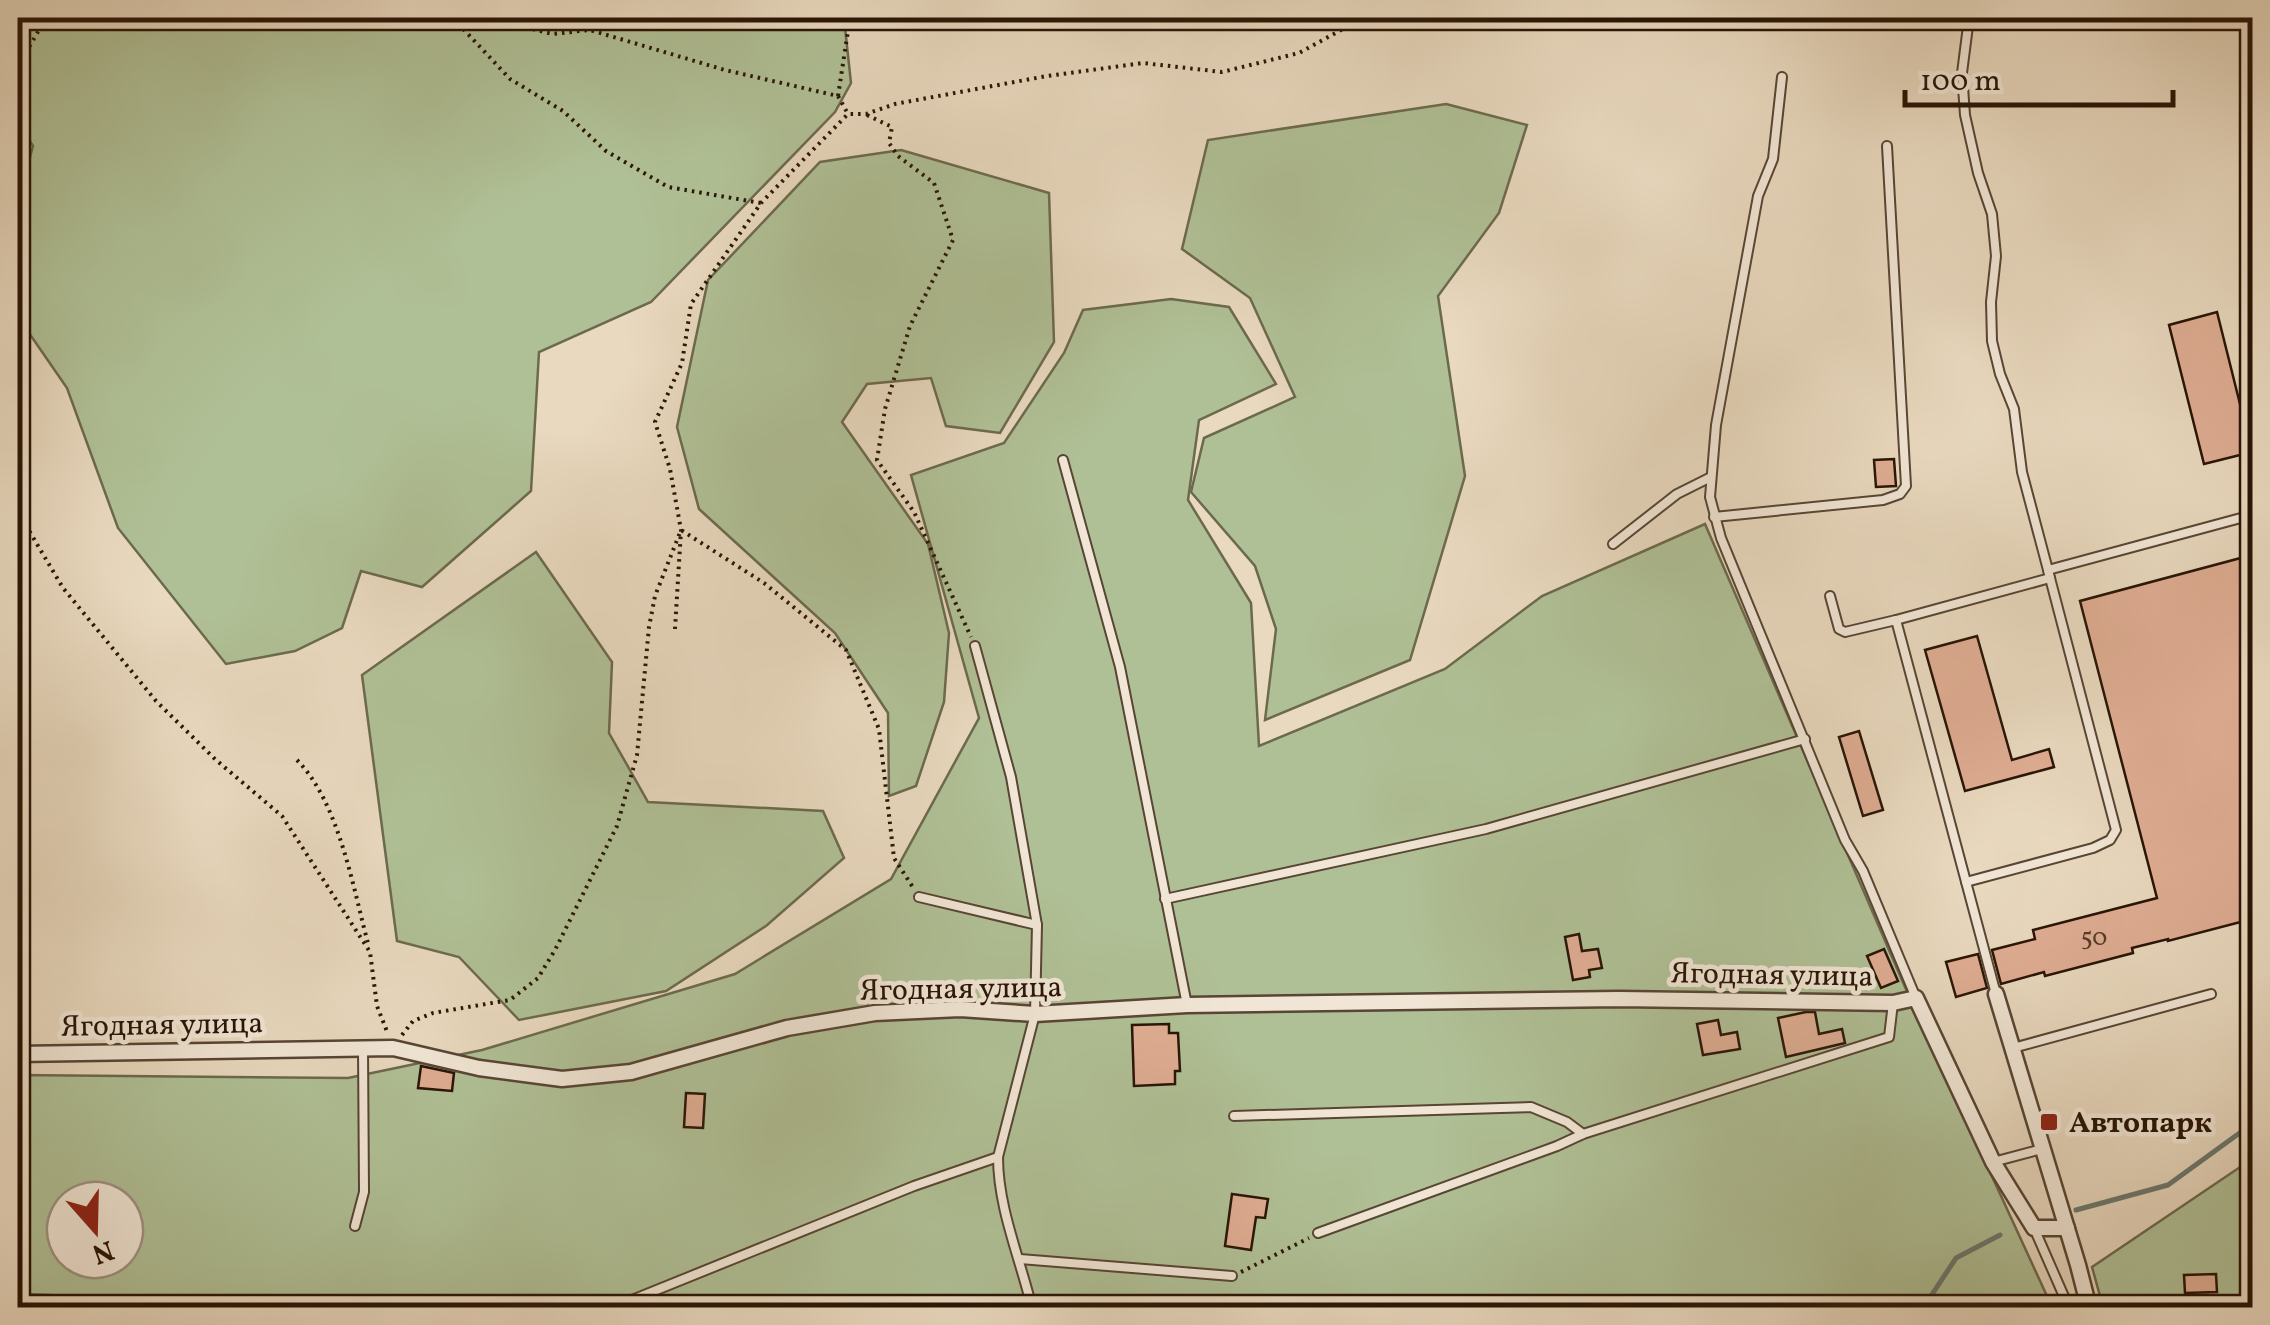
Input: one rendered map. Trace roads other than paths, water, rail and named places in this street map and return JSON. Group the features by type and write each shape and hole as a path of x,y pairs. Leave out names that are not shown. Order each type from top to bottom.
{"street":[{"path":"1996,994 2089,1308"},
{"name":"Ягодная улица","path":"18,1054 393,1048 480,1068 562,1078 631,1072 786,1028 875,1012 960,1009 1035,1014 1188,1005 1619,999 1893,1003 1916,998"},
{"path":"1916,998 1993,1162 2034,1228 2067,1228"}],"lane":[{"path":"1966,882 2093,848 2110,840 2116,830 2022,472 2014,409 1992,341 1996,256 1993,228 1964,115 1962,73 1969,18"},
{"path":"1782,76 1772,159 1758,196 1716,425 1710,498 1714,517 1844,840 1863,871 1916,998"},
{"path":"1714,517 1884,500 1900,494 1906,486 1888,146"},
{"path":"1064,460 1120,667 1188,1005"},
{"path":"1614,544 1677,494 1711,477"},
{"path":"1830,596 1839,628 1845,632 2252,515"},
{"path":"1896,620 1996,994"},
{"path":"975,646 1012,777 1037,925 1035,1014 998,1157 1002,1199 1032,1308"},
{"path":"1165,899 1486,829 1806,740"},
{"path":"919,897 1037,925"},
{"path":"2012,1048 2211,994"},
{"path":"1318,1234 1583,1134 1889,1037 1893,1003"},
{"path":"354,1226 364,1192 363,1048"},
{"path":"1234,1116 1531,1108 1567,1122 1583,1134"},
{"path":"1993,1162 2042,1149"},
{"path":"612,1308 914,1186 998,1157"},
{"path":"2034,1228 2068,1308"},
{"path":"1020,1259 1232,1276"},
{"path":"18,1299 95,1302 108,1308"}],"waterway":[{"path":"2076,1210 2168,1185 2252,1124"},
{"path":"1916,1308 1929,1299 1956,1258 2000,1235"}],"place":[{"name":"Автопарк","path":"2049,1122"}]}
